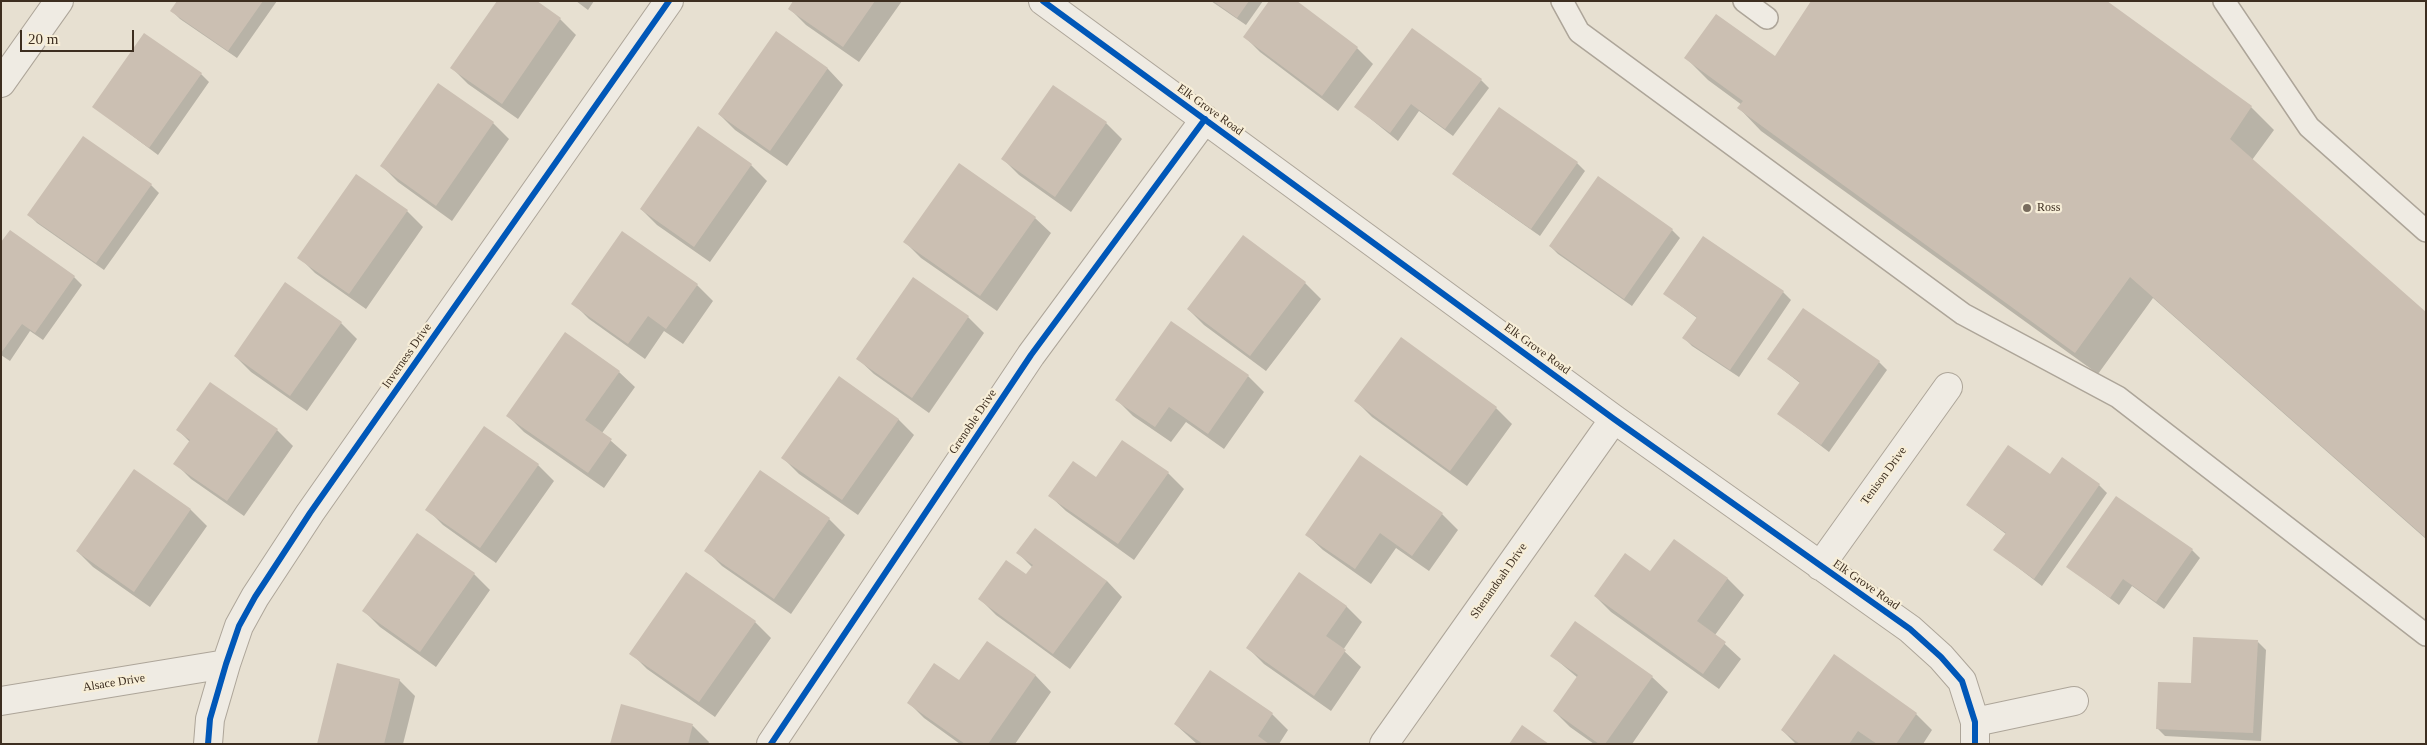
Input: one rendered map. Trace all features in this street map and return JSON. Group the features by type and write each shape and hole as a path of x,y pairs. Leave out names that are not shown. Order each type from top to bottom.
{"street":[{"path":"1,83 59,1"},
{"name":"Inverness Drive","path":"208,744 210,718 226,664 239,626 255,597 310,513 669,1"},
{"name":"Elk Grove Road","path":"1042,1 1614,419 1910,628 1962,680 1975,733 2074,701"},
{"name":"Grenoble Drive","path":"771,744 1032,355 1205,120"},
{"name":"Tenison Drive","path":"1820,566 1948,387"},
{"name":"Shenandoah Drive","path":"1384,744 1614,419"},
{"name":"Alsace Drive","path":"1,701 226,664"}],"lane":[{"path":"1562,1 1579,32 1963,314 2118,397 2426,635"},
{"path":"1744,1 1767,18"},
{"path":"2232,5 2309,127 2426,231"}],"building":[{"path":"177,1 263,1 228,51 170,11"},
{"path":"497,1 537,1 561,18 502,104 450,68"},
{"path":"793,1 875,1 843,47 788,9"},
{"path":"1213,1 1249,1 1237,18"},
{"path":"1269,1 1297,1 1358,47 1322,96 1243,37"},
{"name":"Ross","path":"1811,1 2107,1 2252,106 2230,139 2426,312 2426,538 2130,277 2075,353 1737,108 1743,101 1684,58 1716,14 1775,56"},
{"path":"1412,28 1482,79 1445,129 1411,104 1390,133 1354,107"},
{"path":"776,31 828,68 770,151 718,114"},
{"path":"144,33 202,73 149,148 92,107"},
{"path":"438,83 494,122 436,206 380,166"},
{"path":"1053,85 1107,122 1055,197 1001,159"},
{"path":"1499,107 1578,162 1531,229 1452,174"},
{"path":"698,126 752,164 694,247 640,209"},
{"path":"83,136 152,184 96,263 27,215"},
{"path":"959,163 1036,217 980,296 903,242"},
{"path":"356,174 408,210 349,294 297,258"},
{"path":"1598,176 1673,229 1624,299 1549,246"},
{"path":"10,230 75,276 35,333 22,324 1,353 1,242"},
{"path":"622,231 698,284 666,329 648,316 628,344 571,304"},
{"path":"1243,235 1306,282 1250,356 1187,309"},
{"path":"1703,236 1784,291 1730,370 1682,338 1697,317 1663,294"},
{"path":"913,277 969,316 912,398 856,359"},
{"path":"285,282 342,322 290,396 234,356"},
{"path":"1803,308 1880,361 1821,445 1777,414 1800,382 1767,359"},
{"path":"1171,321 1249,375 1208,434 1169,407 1155,427 1115,400"},
{"path":"565,332 620,371 585,420 612,439 588,473 506,416"},
{"path":"1401,337 1497,407 1450,471 1354,401"},
{"path":"839,376 899,419 842,500 781,458"},
{"path":"210,382 278,429 227,501 173,464 190,440 176,430"},
{"path":"484,426 539,464 480,548 425,510"},
{"path":"1122,440 1169,472 1118,544 1048,496 1073,461 1096,477"},
{"path":"2008,445 2050,474 2062,457 2100,484 2034,579 1993,550 2006,533 1966,505"},
{"path":"1360,455 1443,513 1412,556 1380,533 1355,569 1305,535"},
{"path":"134,469 191,509 134,592 76,551"},
{"path":"760,470 830,518 774,599 704,551"},
{"path":"2116,496 2193,549 2156,602 2123,579 2110,598 2066,567"},
{"path":"1035,528 1107,581 1053,654 978,599 1006,560 1026,574 1033,565 1016,553"},
{"path":"417,533 475,573 420,652 362,611"},
{"path":"1674,539 1728,578 1697,621 1726,642 1703,674 1594,596 1625,553 1650,571"},
{"path":"686,572 756,621 699,702 629,654"},
{"path":"1299,572 1347,606 1326,636 1346,650 1314,696 1246,648"},
{"path":"1575,621 1653,676 1605,744 1599,744 1553,711 1578,675 1550,656"},
{"path":"2193,637 2258,640 2253,733 2156,729 2158,682 2191,683"},
{"path":"987,641 1036,675 988,744 965,744 907,703 934,663 959,680"},
{"path":"1834,654 1917,713 1896,744 1877,744 1858,731 1849,744 1800,744 1781,730"},
{"path":"337,663 400,679 384,744 317,744"},
{"path":"1210,670 1273,713 1258,736 1269,744 1203,744 1174,724"},
{"path":"621,704 693,724 688,744 610,744"},
{"path":"1522,725 1549,744 1509,744"}],"cycle path":[{"path":"208,744 210,719 226,664 239,626 255,597 310,513 669,1"},
{"path":"1043,1 1614,419 1910,629 1941,657 1962,681 1975,722 1975,744"},
{"path":"771,744 1031,355 1205,119"}],"place":[{"name":"Ross","path":"2027,208"}]}
